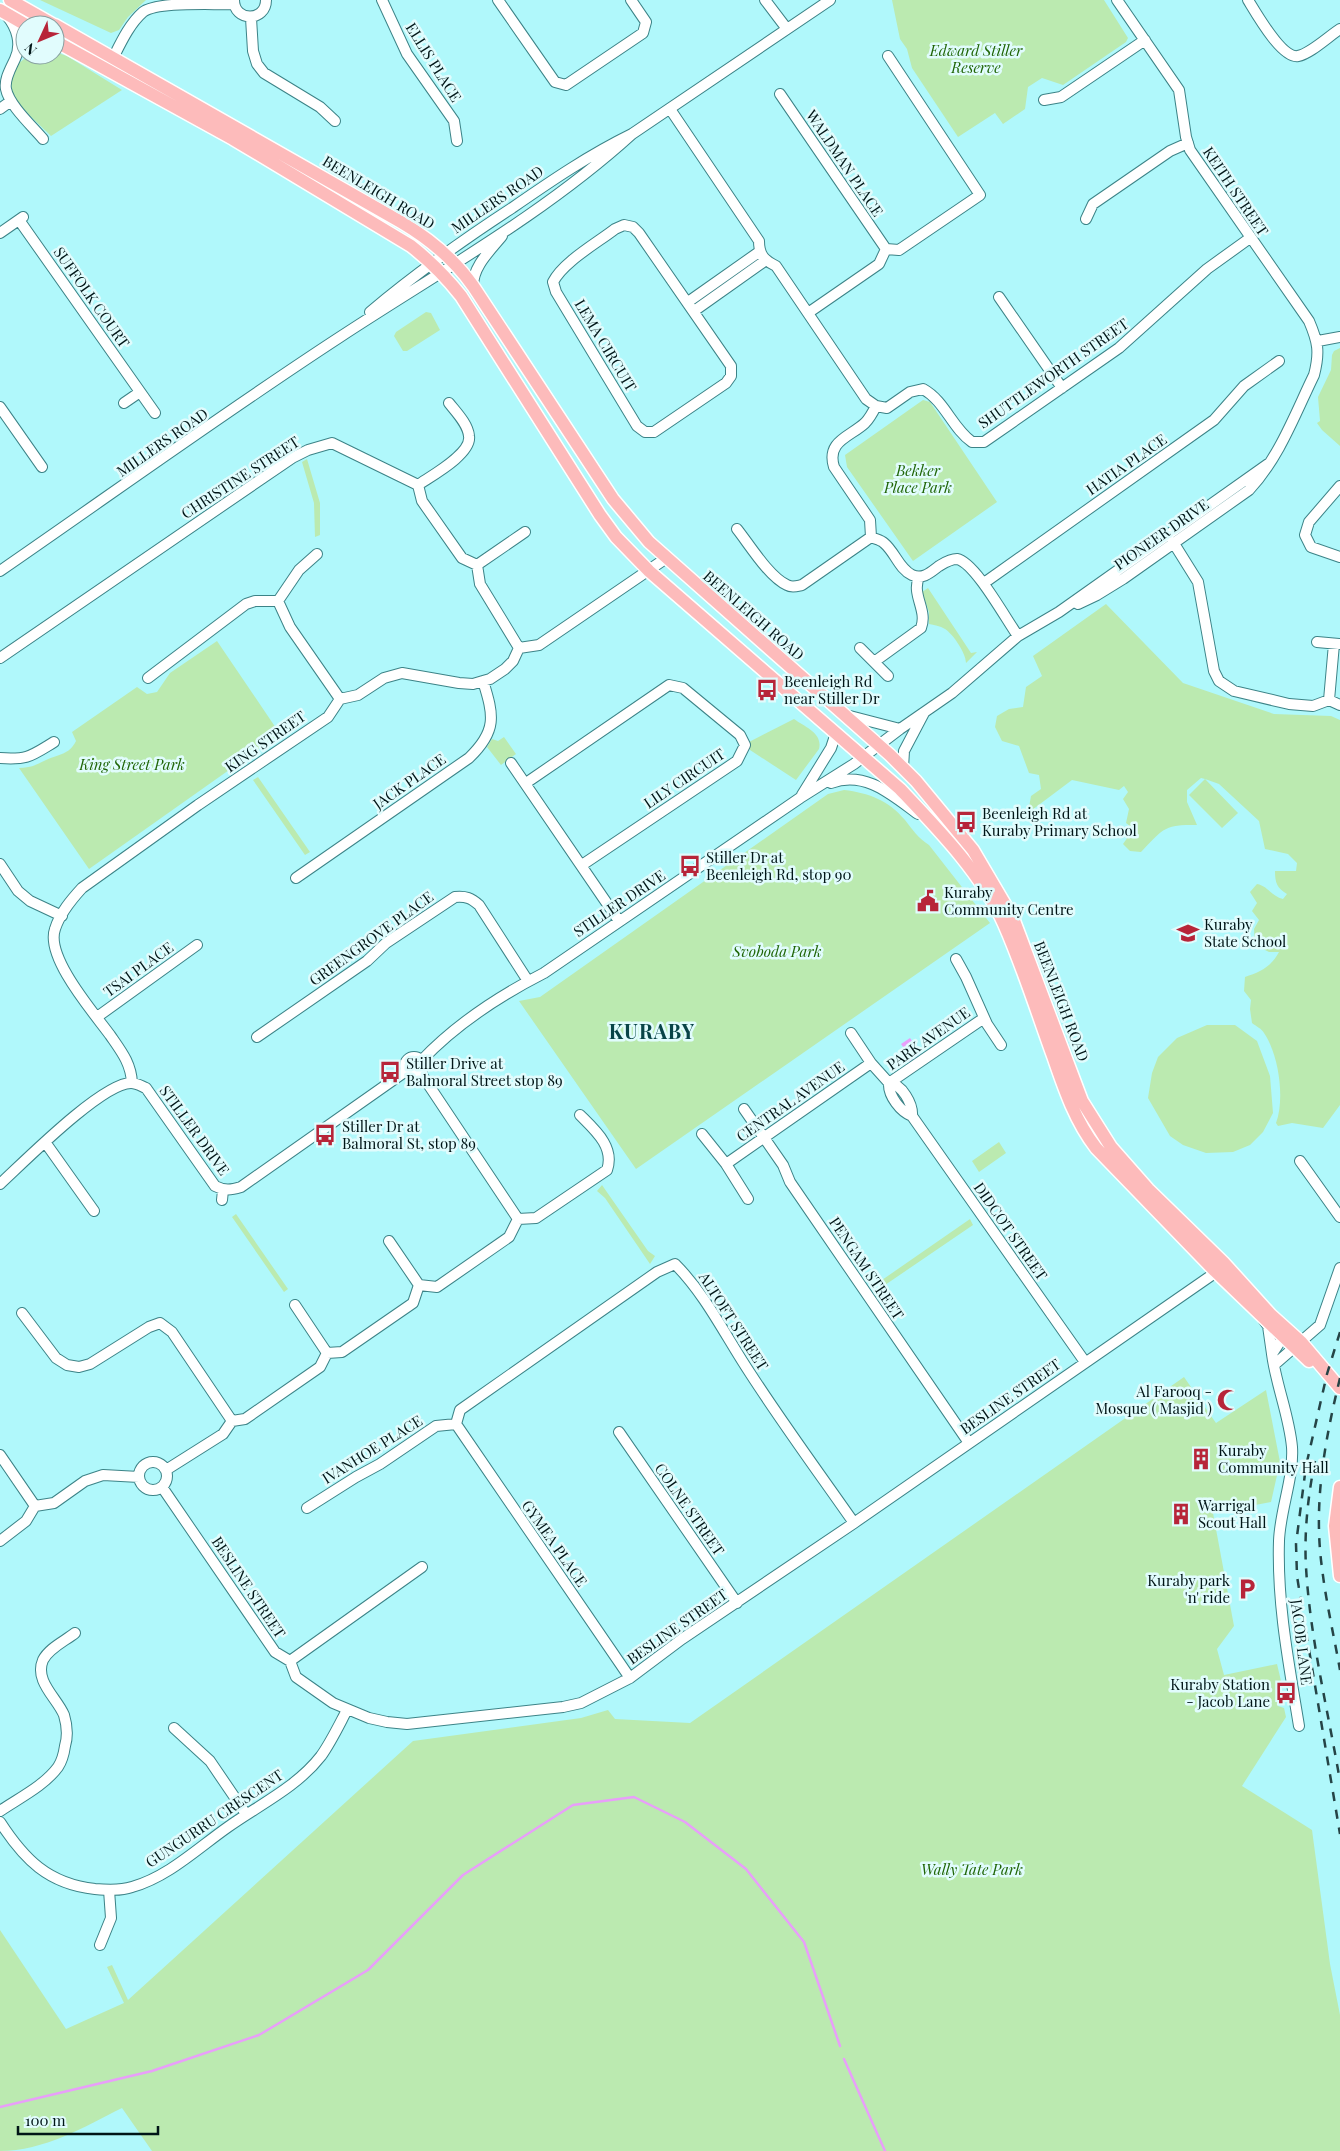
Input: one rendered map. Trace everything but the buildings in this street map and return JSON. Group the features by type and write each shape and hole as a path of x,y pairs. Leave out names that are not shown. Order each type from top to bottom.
{"main road":[{"name":"BEENLEIGH ROAD","path":"10,0 37,15"},
{"path":"2,12 15,19"},
{"name":"BEENLEIGH ROAD","path":"65,31 401,222 425,237 455,263 473,286 613,499 649,542 903,768 933,800 973,850 1013,918 1082,1101 1094,1122 1132,1173 1219,1267 1259,1315 1283,1337 1298,1344"},
{"name":"BEENLEIGH ROAD","path":"65,47 232,139 410,246 437,268 461,296 600,515 616,537 648,571 900,789 936,826 965,863 1004,922 1059,1074 1086,1136 1096,1148 1219,1267 1272,1315 1340,1388"},
{"path":"1340,1487 1335,1526 1340,1576"}],"street":[{"path":"107,70 134,22 145,11 165,5 234,2 240,14 251,18 260,15 266,0"},
{"name":"ELLIS PLACE","path":"382,0 407,54 454,121 456,141"},
{"path":"498,0 554,82 566,85 643,33 646,22 631,0"},
{"path":"765,0 787,29"},
{"name":"MILLERS ROAD","path":"437,268 445,254 599,150 632,134 670,109 830,0"},
{"name":"KEITH STREET","path":"1118,0 1179,90 1188,143 1250,238 1308,321 1318,341"},
{"path":"1248,0 1279,46 1289,56 1296,57 1304,54 1340,29"},
{"path":"2,12 15,28"},
{"path":"251,18 256,64 264,73 320,107 335,121"},
{"path":"1044,100 1061,97 1146,40"},
{"path":"65,49 70,50"},
{"path":"808,313 879,264 886,249 899,250 980,195 888,56"},
{"path":"15,61 4,69 5,88 11,101 43,139"},
{"name":"WALDMAN PLACE","path":"780,94 886,249"},
{"path":"0,109 11,101"},
{"path":"670,109 759,241 759,252 766,260 776,266 866,399 876,406 864,424 837,443 832,451 831,459 834,467 870,520 870,537"},
{"name":"MILLERS ROAD","path":"0,571 437,268 455,263 545,204 603,161 632,134"},
{"path":"1086,219 1094,204 1170,150 1188,143"},
{"name":"SUFFOLK COURT","path":"0,234 22,218 155,413"},
{"name":"LEMA CIRCUIT","path":"624,225 633,227 639,233 694,311 730,366 731,376 726,383 654,432 645,432 637,426 556,292 553,282 556,275 566,266 615,229 624,225"},
{"path":"473,286 478,266 509,228"},
{"name":"SHUTTLEWORTH STREET","path":"876,406 887,408 910,392 923,389 934,395 963,436 972,442 984,442 1128,342 1207,269 1250,238"},
{"path":"688,302 759,252"},
{"path":"694,311 766,260"},
{"path":"1000,297 1062,388"},
{"path":"1318,341 1340,337"},
{"name":"PIONEER DRIVE","path":"1059,612 1097,595 1249,490 1260,478 1268,464 1314,375 1317,363 1318,341"},
{"name":"HATIA PLACE","path":"984,584 1214,420 1244,386 1279,361"},
{"path":"124,403 140,392"},
{"path":"449,403 467,429 469,435 468,446 458,457 418,485 422,501 462,558 477,566"},
{"path":"0,407 42,467"},
{"name":"CHRISTINE STREET","path":"0,658 276,469 308,450 332,443 418,485"},
{"name":"PIONEER DRIVE","path":"864,757 952,693 1018,636 1059,612 1268,464"},
{"path":"1340,486 1309,522 1305,534 1311,547 1340,557"},
{"path":"737,529 764,564 785,584 795,587 802,585 870,537"},
{"path":"477,566 525,532"},
{"path":"870,537 884,542 903,568 911,575 926,576 948,561 957,559 972,570 984,584 1018,636"},
{"path":"1173,542 1198,582 1214,671 1219,682 1234,690 1289,704 1313,706 1329,700 1340,705"},
{"path":"278,601 299,570 317,554"},
{"path":"519,648 539,645 665,558"},
{"path":"477,566 480,584 519,648"},
{"path":"874,662 921,628 924,620 916,593 916,584 919,577"},
{"path":"148,678 246,604 255,601 278,601"},
{"path":"278,601 290,627 340,699 358,695 384,678 402,673 474,684 490,679 505,669 513,661 519,648"},
{"path":"1317,642 1337,644 1329,700"},
{"path":"860,648 888,676"},
{"name":"JACK PLACE","path":"296,878 468,758 482,745 488,733 491,717 483,681"},
{"name":"LILY CIRCUIT","path":"526,783 669,686 683,688 740,735 745,746 737,761 582,865"},
{"name":"KING STREET","path":"132,1083 127,1059 62,968 57,955 54,930 68,903 82,888 198,805 328,716 340,699"},
{"path":"903,768 904,751 924,712"},
{"path":"843,714 900,729"},
{"path":"800,798 831,748 836,733"},
{"path":"0,758 29,758 54,742"},
{"name":"STILLER DRIVE","path":"421,1061 454,1029 544,972 800,798 864,757"},
{"path":"511,764 526,783 619,921"},
{"path":"811,791 841,779 858,779 887,792 936,826"},
{"path":"0,864 18,891 30,901 62,916"},
{"name":"GREENGROVE PLACE","path":"257,1037 367,961 386,943 455,897 472,899 479,905 528,981"},
{"name":"TSAI PLACE","path":"97,1017 197,945"},
{"name":"PARK AVENUE","path":"956,959 984,1018 1000,1045"},
{"name":"PARK AVENUE","path":"889,1083 984,1018"},
{"name":"DIDCOT STREET","path":"851,1033 871,1063 889,1083 890,1094 904,1113 912,1116 1085,1362"},
{"path":"410,1058 417,1058 421,1061 423,1068 420,1072 413,1076 406,1071 405,1064 410,1058"},
{"name":"CENTRAL AVENUE","path":"726,1164 871,1063"},
{"name":"STILLER DRIVE","path":"132,1083 146,1088 222,1195 241,1187 406,1071"},
{"path":"420,1072 518,1219"},
{"path":"0,1184 84,1107 120,1086 132,1083"},
{"name":"PENGAM STREET","path":"744,1109 783,1164 790,1182 969,1443"},
{"path":"518,1219 536,1218 607,1170 610,1160 608,1150 594,1129 580,1115"},
{"path":"702,1134 726,1164 748,1199"},
{"path":"46,1142 94,1211"},
{"path":"1300,1161 1340,1217"},
{"path":"419,1286 437,1287 509,1237 518,1219"},
{"path":"390,1241 419,1286"},
{"name":"ALTOFT STREET","path":"456,1424 460,1410 657,1272 675,1264 688,1277 731,1341 749,1373 854,1523"},
{"name":"BESLINE STREET","path":"162,1487 275,1652 290,1661 296,1677 333,1702 348,1710 387,1722 407,1724 563,1707 581,1703 630,1678 682,1640 1212,1275 1219,1267"},
{"path":"1274,1365 1320,1325 1340,1268"},
{"path":"327,1353 342,1352 413,1303 419,1286"},
{"path":"295,1305 327,1353"},
{"path":"22,1313 56,1358 67,1366 79,1367 90,1364 149,1327 160,1323 172,1332 232,1421"},
{"name":"JACOB LANE","path":"1259,1315 1268,1326 1274,1365 1292,1446 1292,1462 1281,1516 1279,1566 1286,1644 1299,1726"},
{"path":"1272,1354 1283,1337"},
{"path":"166,1470 223,1434 232,1421 245,1419 320,1367 327,1353"},
{"name":"IVANHOE PLACE","path":"307,1508 380,1464 436,1426 456,1424"},
{"name":"GYMEA PLACE","path":"456,1424 630,1678"},
{"name":"COLNE STREET","path":"619,1432 737,1603"},
{"path":"0,1454 35,1506"},
{"path":"150,1462 159,1463 166,1470 167,1479 162,1487 150,1489 142,1485 139,1477 142,1468 150,1462"},
{"path":"35,1506 54,1503 85,1481 103,1475 139,1477"},
{"path":"0,1541 26,1521 35,1506"},
{"path":"290,1661 422,1567"},
{"path":"0,1812 40,1784 59,1766 67,1740 64,1716 42,1678 41,1668 44,1659 50,1651 75,1633"},
{"name":"GUNGURRU CRESCENT","path":"0,1822 16,1847 36,1866 61,1882 85,1888 109,1890 131,1888 172,1868 246,1814 286,1788 321,1755 348,1710"},
{"path":"174,1728 210,1761 246,1814"},
{"path":"100,1945 111,1918 109,1890"}],"green space":[{"path":"40,0 146,0 128,17 119,30 111,33"},
{"name":"Edward Stiller Reserve","path":"892,0 1104,0 1128,38 1126,42 1063,85 1042,78 1028,87 1025,109 1003,124 995,113 958,137 912,68 907,49 900,39"},
{"path":"65,55 122,90 51,136 30,116 13,93 11,82 18,65 65,65"},
{"path":"426,312 431,313 440,330 407,351 403,351 394,336 396,332"},
{"path":"1340,348 1340,446 1317,423 1320,421 1318,397 1331,370 1332,355 1334,351"},
{"name":"Bekker Place Park","path":"923,400 930,402 997,502 913,561 847,467 845,455"},
{"path":"307,459 320,503 320,535 315,537 314,503 302,462"},
{"path":"928,588 971,653 977,652 966,663 961,649 952,635 943,628 929,624 929,612 922,592"},
{"path":"1106,604 1183,683 1274,714 1331,716 1340,720 1340,1105 1323,1128 1292,1123 1278,1126 1276,1123 1280,1102 1277,1065 1264,1033 1252,1023 1251,1000 1244,991 1245,977 1265,968 1279,952 1269,952 1255,945 1254,929 1259,920 1252,911 1257,903 1250,892 1257,884 1283,899 1287,894 1277,885 1275,871 1296,871 1297,863 1288,854 1265,849 1259,821 1219,784 1201,778 1187,790 1187,802 1197,825 1171,827 1154,838 1141,852 1130,851 1123,844 1128,837 1135,834 1135,830 1126,823 1129,809 1123,799 1128,792 1124,786 1119,790 1072,780 1028,813 1031,796 1041,789 1039,775 1029,773 1019,746 1002,741 995,727 997,716 1009,709 1023,707 1026,687 1042,676 1033,656"},
{"name":"King Street Park","path":"217,641 280,734 89,869 19,768 33,766 67,752 76,741 72,732 137,687 147,694 157,692 170,673"},
{"path":"794,719 812,731 820,743 819,749 796,780 750,750 749,742"},
{"path":"504,737 516,754 501,765 487,747 492,739 498,741"},
{"path":"258,777 310,852 305,855 253,780"},
{"path":"1205,779 1238,813 1222,828 1189,795"},
{"name":"Svoboda Park","path":"844,790 862,793 878,799 899,813 919,837 929,845 990,923 636,1169 519,1001 540,997 828,794"},
{"path":"1207,1025 1235,1025 1257,1041 1270,1076 1273,1113 1263,1132 1250,1145 1233,1152 1206,1153 1183,1145 1170,1136 1148,1098 1152,1073 1158,1057 1177,1038"},
{"path":"999,1142 1006,1153 979,1172 972,1161"},
{"path":"602,1185 648,1251 655,1256 650,1264 605,1198 597,1191"},
{"path":"236,1214 288,1289 284,1292 232,1217"},
{"path":"970,1219 973,1225 885,1285 882,1280"},
{"name":"Wally Tate Park","path":"1184,1377 1216,1423 1266,1390 1280,1462 1271,1502 1213,1513 1234,1626 1217,1649 1224,1675 1277,1664 1281,1681 1276,1691 1278,1706 1284,1708 1286,1717 1242,1786 1312,1830 1330,1964 1340,2015 1340,2151 152,2151 122,2108 63,2137 32,2147 0,2151 0,1930 66,2029 124,2003 107,1967 112,1965 128,2000 413,1741 581,1718 608,1710 615,1719 690,1723"}],"shaded area":[{"path":"910,1038 921,1053 909,1062 902,1054 906,1051 901,1044"}],"waterway":[{"path":"0,2107 152,2071 259,2035 368,1970 463,1875 573,1805 634,1797 685,1822 746,1869 804,1942 840,2046"},
{"path":"844,2059 885,2151"}],"railway":[{"path":"1340,1332 1327,1374 1306,1466 1296,1544 1297,1576 1340,1834"},
{"path":"1340,1378 1325,1448 1319,1520 1324,1581 1340,1670"},
{"path":"1315,1461 1307,1514 1306,1567 1308,1594 1315,1647 1340,1781"}],"place":[{"name":"Beenleigh Rd near Stiller Dr","path":"767,690"},
{"name":"Beenleigh Rd at Kuraby Primary School","path":"966,822"},
{"name":"Stiller Dr at Beenleigh Rd, stop 90","path":"690,866"},
{"name":"Kuraby Community Centre","path":"928,901"},
{"name":"Kuraby State School","path":"1188,933"},
{"name":"Stiller Drive at Balmoral Street stop 89","path":"390,1072"},
{"name":"Stiller Dr at Balmoral St, stop 89","path":"325,1135"},
{"name":"Al Farooq - Mosque ( Masjid )","path":"1228,1400"},
{"name":"Kuraby Community Hall","path":"1201,1459"},
{"name":"Warrigal Scout Hall","path":"1181,1514"},
{"name":"Kuraby park 'n' ride","path":"1247,1589"},
{"name":"Kuraby Station - Jacob Lane","path":"1286,1693"}],"district":[{"name":"KURABY","path":"652,1030"}]}
